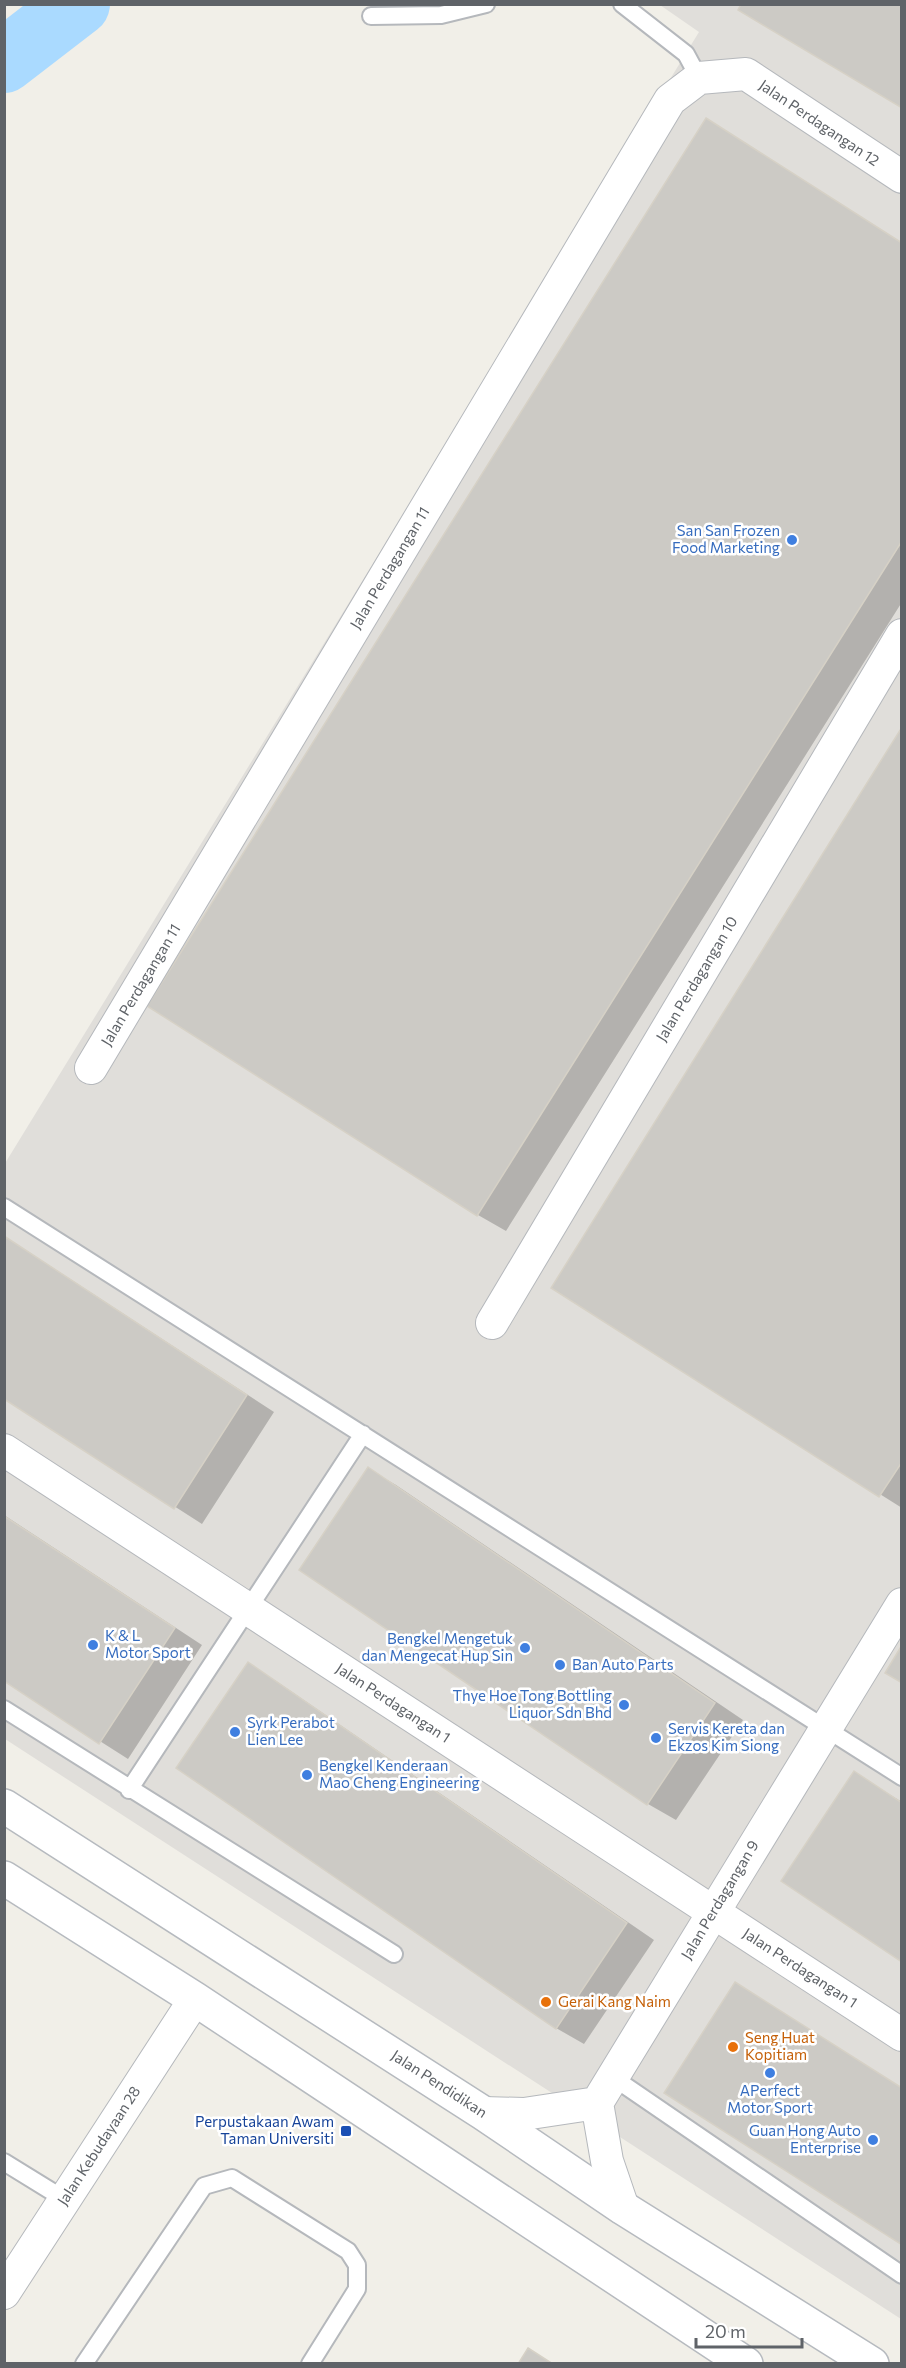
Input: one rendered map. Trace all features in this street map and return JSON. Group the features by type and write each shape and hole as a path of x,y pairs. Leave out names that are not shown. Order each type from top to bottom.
{"main road":[{"name":"Jalan Pendidikan","path":"4,1806 483,2113 622,2208 872,2364"},
{"path":"4,1878 195,1999 746,2364"}],"street":[{"name":"Jalan Perdagangan 12","path":"699,78 746,74 902,177"},
{"name":"Jalan Perdagangan 11","path":"91,1068 670,100 699,78"},
{"name":"Jalan Perdagangan 10","path":"492,1323 902,635"},
{"name":"Jalan Perdagangan 1","path":"4,1450 902,2035"},
{"name":"Jalan Perdagangan 9","path":"605,2090 712,1911 902,1604"},
{"name":"Jalan Kebudayaan 28","path":"4,2293 195,1999"},
{"path":"483,2113 524,2115 605,2090 607,2161 622,2208"}],"lane":[{"path":"371,16 441,15 486,4"},
{"path":"622,4 686,54 699,78"},
{"path":"4,1207 902,1777"},
{"path":"129,1790 363,1434"},
{"path":"4,1709 129,1790 394,1954"},
{"path":"605,2090 902,2275"},
{"path":"4,2162 64,2199"},
{"path":"84,2364 204,2186 232,2178 348,2251 357,2265 357,2289 310,2364"}],"shaded area":[{"path":"660,5 901,5 901,2319 5,1739 4,1165 699,32"}],"building":[{"path":"741,4 902,4 902,108 738,10"},
{"path":"706,118 902,243 902,541 477,1216 147,1006"},
{"path":"902,727 902,1462 879,1497 551,1288"},
{"path":"4,1236 247,1395 174,1509 4,1399"},
{"path":"368,1467 715,1703 647,1805 299,1570"},
{"path":"4,1516 175,1628 99,1744 4,1681"},
{"path":"902,1645 902,1683 885,1673"},
{"path":"248,1662 627,1923 556,2029 176,1768"},
{"path":"854,1771 902,1803 902,1962 781,1881"},
{"path":"735,1982 902,2088 902,2245 664,2093"},
{"path":"528,2348 553,2364 518,2364"}],"waterway":[{"path":"4,61 78,4"}],"place":[{"name":"San San Frozen Food Marketing","path":"792,540"},
{"name":"K & L Motor Sport","path":"93,1645"},
{"name":"Bengkel Mengetuk dan Mengecat Hup Sin","path":"525,1648"},
{"name":"Ban Auto Parts","path":"560,1665"},
{"name":"Thye Hoe Tong Bottling Liquor Sdn Bhd","path":"624,1705"},
{"name":"Syrk Perabot Lien Lee","path":"235,1732"},
{"name":"Servis Kereta dan Ekzos Kim Siong","path":"656,1738"},
{"name":"Bengkel Kenderaan Mao Cheng Engineering","path":"307,1775"},
{"name":"Gerai Kang Naim","path":"546,2002"},
{"name":"Seng Huat Kopitiam","path":"733,2047"},
{"name":"APerfect Motor Sport","path":"770,2073"},
{"name":"Perpustakaan Awam Taman Universiti","path":"346,2131"},
{"name":"Guan Hong Auto Enterprise","path":"873,2140"}]}
